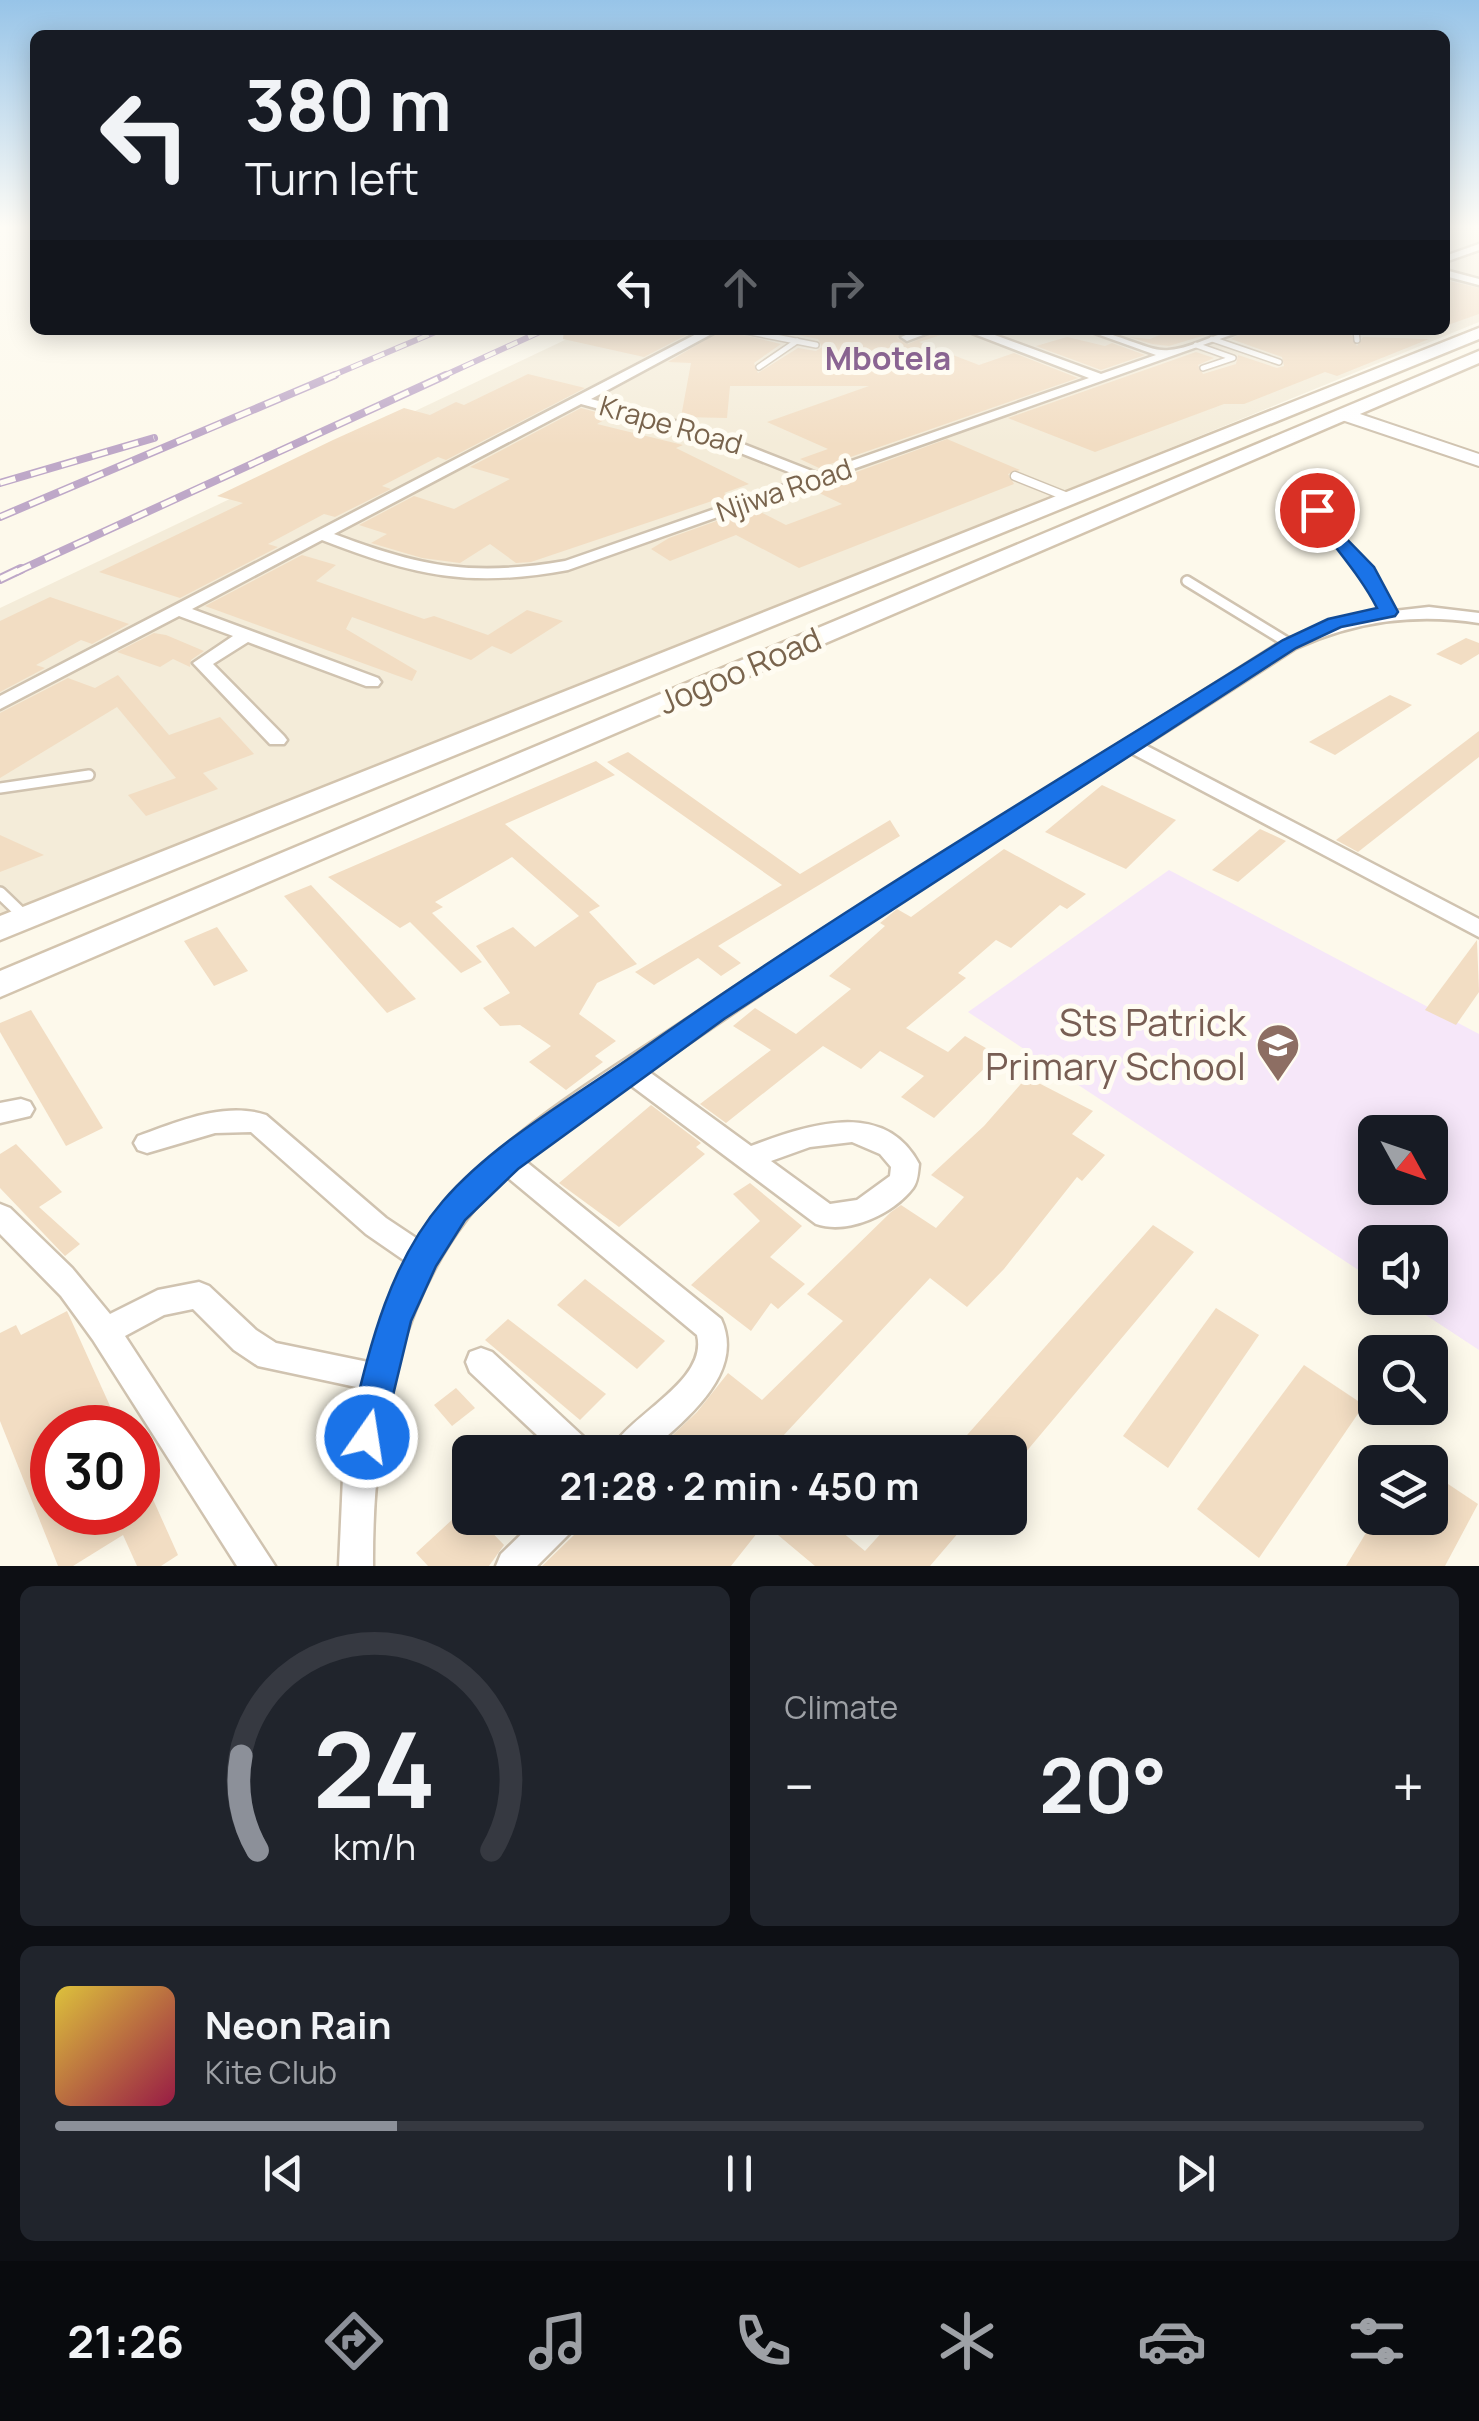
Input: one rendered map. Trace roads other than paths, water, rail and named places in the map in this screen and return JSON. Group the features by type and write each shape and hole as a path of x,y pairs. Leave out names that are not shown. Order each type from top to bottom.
{"main road":[{"name":"Jogoo Road","path":"14,924 1479,333"},
{"name":"Jogoo Road","path":"0,985 1479,356"},
{"path":"1113,481 1152,498"},
{"path":"612,684 648,710"}],"street":[{"path":"0,703 702,335"},
{"path":"907,338 916,335"},
{"path":"984,335 1102,378"},
{"path":"1107,335 1166,355"},
{"name":"Njiwa Road","path":"322,535 403,566 476,579 568,564 1224,335"},
{"name":"Krape Road","path":"579,400 709,433 757,449 816,478"},
{"path":"1344,415 1479,460"},
{"path":"178,610 372,682"},
{"path":"356,1566 367,1437 394,1321 423,1258 454,1210 507,1161 630,1071 948,860 1290,644 1335,623 1388,612 1479,618"},
{"path":"246,636 202,663 277,740"},
{"path":"1132,746 1479,929"},
{"path":"630,1071 747,1159 826,1216 864,1211 903,1181 905,1164 895,1149 857,1130 827,1130 747,1159"},
{"path":"147,1143 216,1123 257,1122 376,1226 423,1258"},
{"path":"507,1161 710,1328 717,1340 716,1356 700,1380 643,1435"},
{"path":"0,1216 77,1294 214,1506 258,1566"},
{"path":"105,1332 158,1303 198,1295 217,1308 245,1340 270,1356 380,1378"},
{"path":"481,1362 559,1435"},
{"path":"513,1566 544,1535"}],"lane":[{"path":"766,335 816,345"},
{"path":"1357,335 1358,340"},
{"path":"1212,339 1279,362"},
{"path":"758,368 797,341"},
{"path":"1196,345 1233,358 1203,368"},
{"path":"1015,476 1071,498"},
{"path":"1301,484 1334,536 1367,571 1388,612"},
{"path":"1186,581 1290,644"},
{"path":"0,788 89,775"},
{"path":"0,893 14,924"}],"railway":[{"path":"329,377 428,335"},
{"path":"441,377 533,335"},
{"path":"0,517 335,375"},
{"path":"16,572 446,375"},
{"path":"0,483 154,438"},
{"path":"0,579 21,569"}],"place":[{"name":"Sts Patrick Primary School","path":"1278,1083"}],"district":[{"name":"Mbotela","path":"888,359"}]}
